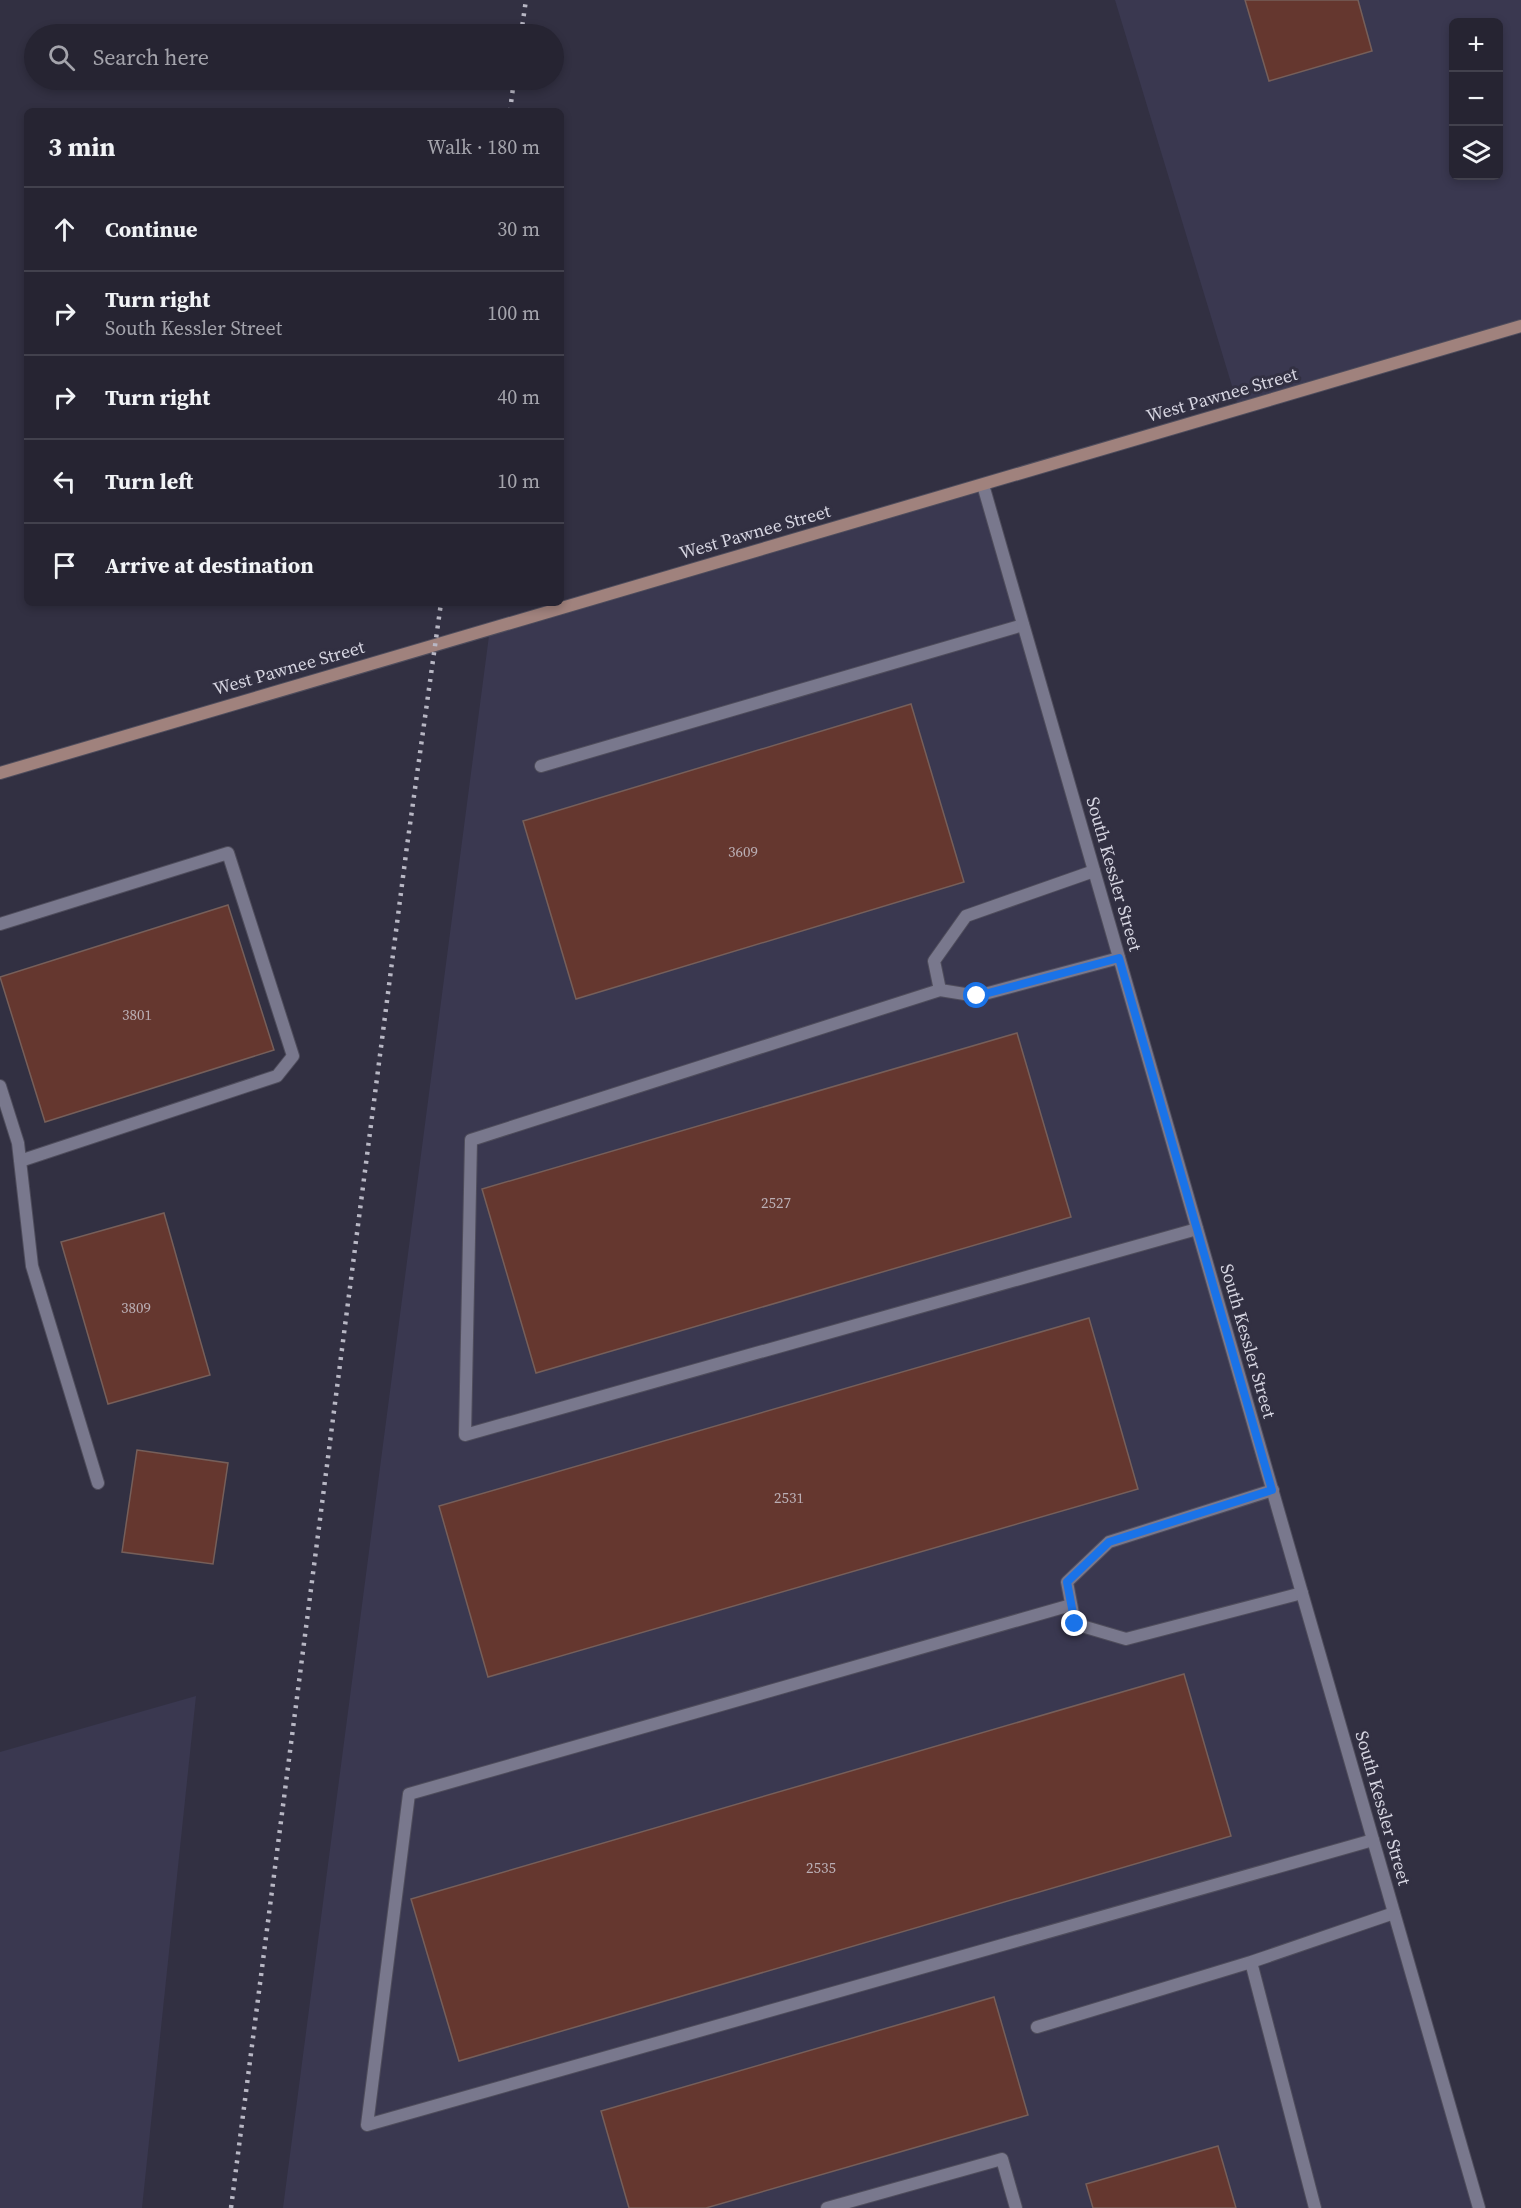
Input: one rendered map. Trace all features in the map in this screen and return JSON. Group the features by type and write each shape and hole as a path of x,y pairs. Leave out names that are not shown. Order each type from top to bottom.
{"main road":[{"name":"West Pawnee Street","path":"0,773 1521,326"}],"street":[{"name":"South Kessler Street","path":"983,484 1479,2208"},
{"path":"541,766 1023,625"},
{"path":"0,924 228,853 293,1056 277,1076 20,1161"},
{"path":"940,990 934,961 966,916 1094,871"},
{"path":"1119,958 977,996 940,990 471,1140 465,1435 1197,1229"},
{"path":"0,1086 18,1143 32,1266 98,1483"},
{"path":"1272,1490 1109,1542 1067,1582 1075,1624 1126,1640 1302,1593"},
{"path":"1071,1605 409,1794 367,2125 1373,1840"},
{"path":"1037,2027 1251,1962 1395,1913"},
{"path":"1251,1962 1316,2208"},
{"path":"827,2208 1002,2159 1016,2208"}],"shaded area":[{"path":"1115,0 1521,0 1521,326 1239,409"},
{"path":"983,485 1479,2208 283,2208 490,628"},
{"path":"196,1696 142,2208 0,2208 0,1752"}],"building":[{"path":"1245,0 1358,0 1372,51 1269,81"},
{"path":"911,704 964,882 576,999 523,821"},
{"path":"228,905 274,1050 45,1122 0,977"},
{"path":"1017,1033 1071,1217 536,1373 482,1189"},
{"path":"164,1213 210,1375 108,1404 61,1242"},
{"path":"1089,1318 1138,1489 488,1677 439,1506"},
{"path":"137,1450 228,1463 213,1564 122,1552"},
{"path":"1184,1674 1231,1836 459,2061 411,1899"},
{"path":"994,1997 1028,2115 706,2208 629,2208 601,2111"},
{"path":"1218,2146 1236,2208 1093,2208 1086,2184"}],"railway":[{"path":"522,24 526,0"},
{"path":"510,108 513,90"},
{"path":"231,2208 407,846 441,606"}],"route":[{"path":"977,996 1119,958 1272,1490 1109,1542 1067,1582 1075,1624"}]}
